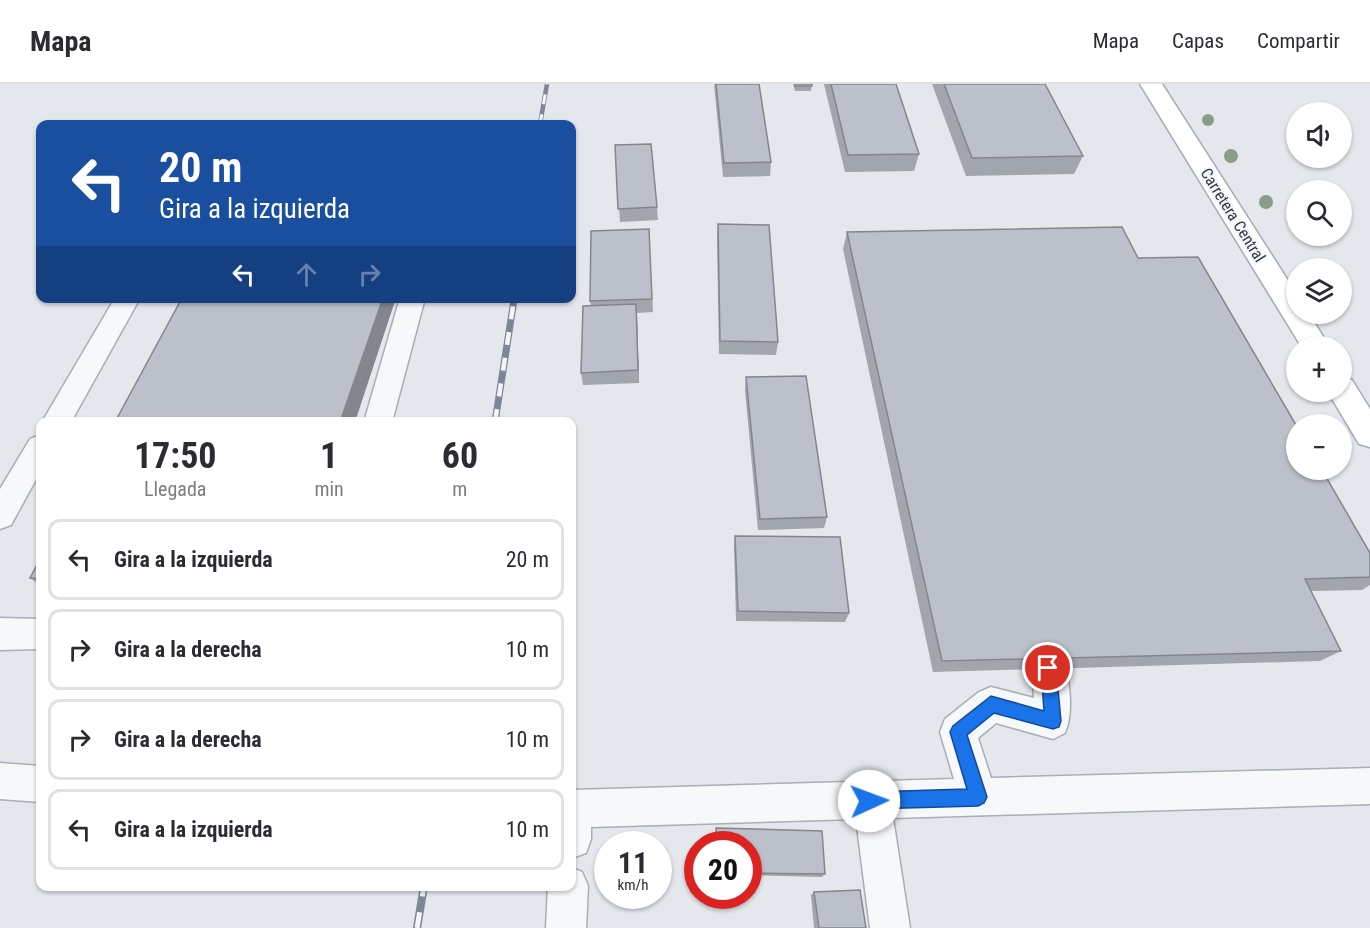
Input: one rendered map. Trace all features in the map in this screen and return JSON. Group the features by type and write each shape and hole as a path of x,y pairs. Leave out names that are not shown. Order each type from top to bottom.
{"main road":[{"name":"Carretera Central","path":"1151,84 1309,336"},
{"path":"1350,402 1370,435"}],"street":[{"path":"59,417 125,303"},
{"path":"379,417 412,303"},
{"path":"0,516 36,454"},
{"path":"0,633 36,634"},
{"path":"978,797 958,732 991,704 1053,721 1048,668"},
{"path":"0,781 36,784"},
{"path":"576,819 869,801 1370,786"},
{"path":"869,801 875,820 890,928"},
{"path":"566,928 568,891"}],"building":[{"path":"716,84 759,84 771,162 724,163"},
{"path":"795,84 812,84 812,86 795,86"},
{"path":"831,84 896,84 919,154 848,155"},
{"path":"944,84 1045,84 1083,156 972,158"},
{"path":"651,144 657,207 618,209 615,145"},
{"path":"718,224 769,225 778,342 720,341"},
{"path":"1122,227 1138,258 1198,257 1290,414 1286,414 1286,480 1328,480 1370,553 1370,577 1305,579 1341,651 942,661 847,232"},
{"path":"649,229 652,299 590,301 591,231"},
{"path":"179,303 381,303 342,417 118,417"},
{"path":"636,304 638,370 581,373 583,306"},
{"path":"806,376 827,517 760,519 746,377"},
{"path":"735,536 840,537 849,613 738,611"},
{"path":"36,567 36,579 30,578"},
{"path":"716,828 822,831 825,874 762,873 762,831 716,831"},
{"path":"860,890 866,928 819,928 814,892"}],"railway":[{"path":"541,120 547,84"},
{"path":"496,417 514,303"},
{"path":"417,928 423,891"}],"route":[{"path":"869,801 978,797 958,732 991,704 1053,721 1048,668"}]}
